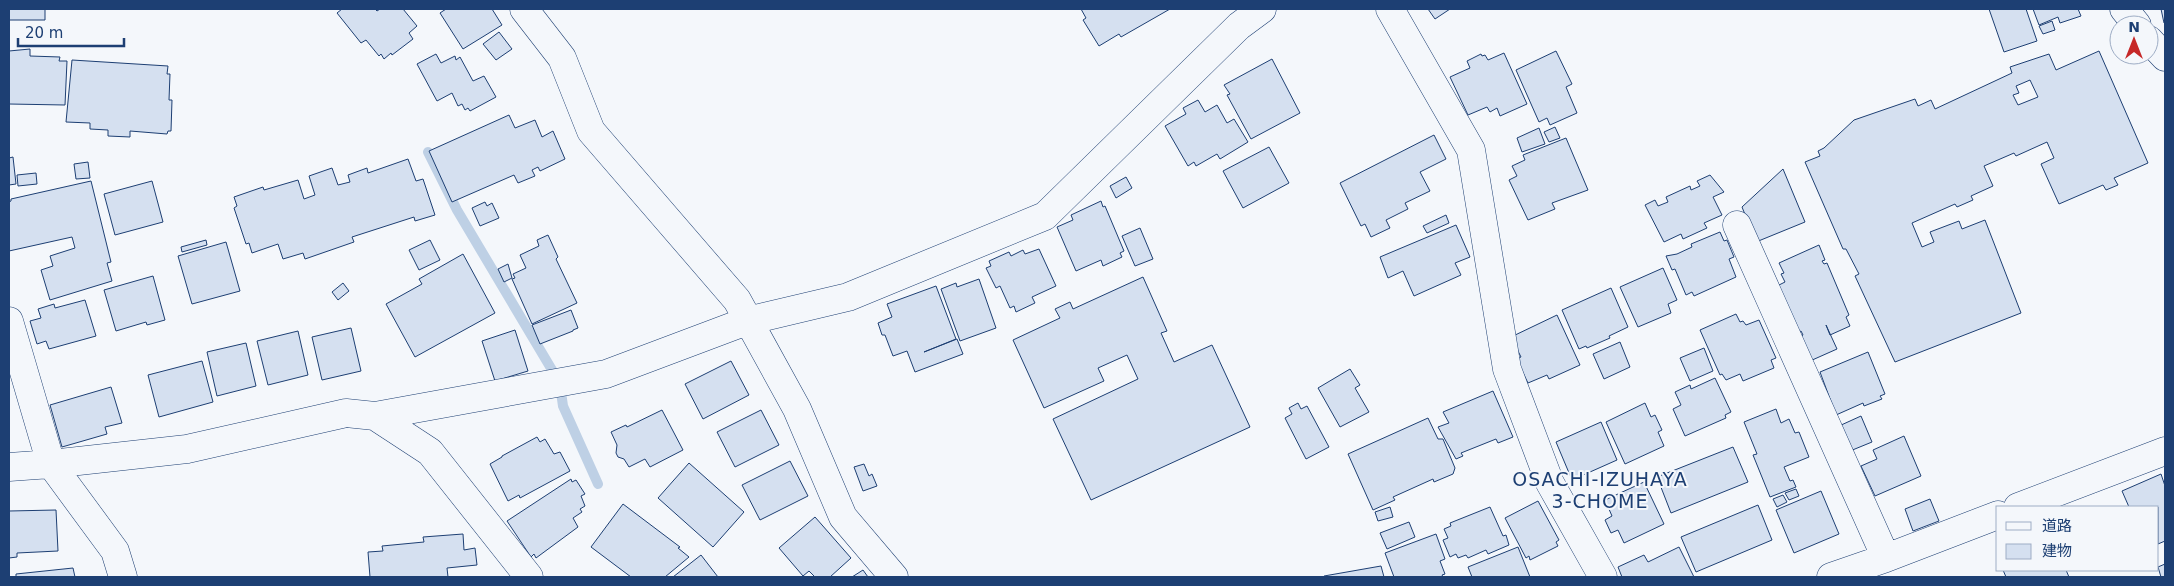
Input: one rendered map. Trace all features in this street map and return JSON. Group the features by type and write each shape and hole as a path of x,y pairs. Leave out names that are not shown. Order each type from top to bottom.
{"street":[{"path":"524,9 562,58 590,131 737,300 797,409 843,517 894,577"},
{"path":"9,467 187,449 346,413 375,416 606,374 747,321 848,297 1045,216 1239,26 1262,9"},
{"path":"1390,9 1471,150 1507,369 1550,483 1603,577"},
{"path":"1737,224 1886,558"},
{"path":"9,321 51,464 115,551 122,577"},
{"path":"375,416 430,452 529,577"},
{"path":"2021,506 2165,450"},
{"path":"1831,577 1996,516"}],"building":[{"path":"9,9 45,9 45,20 9,20"},
{"path":"342,9 375,9 377,11 380,9 403,9 417,26 409,33 413,39 384,59 381,54 379,56 366,40 361,43 337,13"},
{"path":"446,9 492,9 502,25 463,49 440,13"},
{"path":"1081,9 1170,9 1121,37 1119,34 1099,46 1083,20 1086,18"},
{"path":"1428,9 1450,9 1435,19"},
{"path":"1989,9 2026,9 2037,41 2004,52"},
{"path":"2033,9 2078,9 2081,16 2060,23 2058,17 2039,25"},
{"path":"2161,9 2165,9 2165,23 2164,23"},
{"path":"2052,21 2055,30 2043,34 2039,26"},
{"path":"499,32 512,49 496,60 483,44"},
{"path":"30,49 30,56 60,57 59,61 67,61 65,105 9,104 9,51"},
{"path":"1556,51 1572,84 1566,87 1577,113 1550,125 1547,118 1539,122 1516,70"},
{"path":"2099,51 2148,163 2114,178 2118,185 2106,190 2103,185 2059,204 2041,164 2054,158 2047,142 2016,156 2014,153 1984,166 1993,186 1971,196 1973,200 1957,207 1955,204 1912,223 1922,247 1934,242 1930,232 1959,221 1962,229 1985,220 2021,313 1895,362 1855,276 1859,274 1846,249 1843,249 1805,162 1820,156 1818,151 1824,148 1854,120 1915,99 1918,106 1931,100 1935,109 2012,73 2010,67 2049,54 2056,70","holes":["2030,80 2038,97 2018,105 2013,95 2019,93 2016,86"]},
{"path":"1504,53 1527,104 1500,116 1497,108 1490,112 1487,107 1468,115 1450,77 1470,68 1467,61 1481,54 1482,56 1485,55 1488,60"},
{"path":"436,54 441,63 455,56 456,60 460,57 473,81 484,76 496,97 470,111 468,108 465,110 462,104 458,106 452,93 437,101 417,64"},
{"path":"1272,59 1300,113 1251,139 1227,95 1230,94 1224,85"},
{"path":"72,60 168,66 167,74 170,74 169,100 172,100 171,131 168,131 167,134 130,131 130,137 108,136 108,130 90,129 90,123 66,122"},
{"path":"1198,100 1205,112 1217,105 1227,123 1234,119 1248,142 1220,159 1217,154 1196,166 1194,162 1188,166 1165,126 1186,114 1183,108"},
{"path":"509,115 515,128 535,120 542,137 553,131 565,159 540,171 538,167 532,170 535,176 518,183 514,175 452,202 429,151"},
{"path":"1555,127 1560,138 1549,142 1544,132"},
{"path":"1539,128 1545,144 1522,152 1517,138"},
{"path":"1434,135 1446,159 1420,172 1430,191 1405,203 1408,209 1386,220 1390,228 1371,237 1365,224 1361,226 1340,183"},
{"path":"1566,138 1588,190 1552,203 1555,209 1528,220 1509,180 1517,176 1512,166 1525,160 1523,155"},
{"path":"1269,147 1289,183 1243,208 1223,171"},
{"path":"13,157 16,184 9,185 9,158"},
{"path":"408,159 416,181 423,179 435,215 415,221 414,217 352,237 354,242 305,259 303,253 283,259 278,244 252,253 249,243 246,244 234,208 237,206 234,197 263,187 264,190 298,180 304,199 315,195 309,176 332,168 338,185 350,182 348,175 367,168 368,173"},
{"path":"88,162 90,178 76,179 74,164"},
{"path":"1783,169 1805,222 1756,242 1742,207"},
{"path":"36,173 37,184 18,186 17,175"},
{"path":"1710,175 1724,192 1713,197 1722,215 1704,223 1707,228 1683,239 1681,234 1664,242 1645,205 1655,200 1658,206 1668,202 1666,197 1690,186 1691,190 1700,186 1697,181"},
{"path":"1126,177 1132,188 1116,198 1110,186"},
{"path":"91,181 111,262 107,263 112,281 50,300 41,270 53,266 50,256 75,248 72,237 9,251 9,202 11,199"},
{"path":"152,181 163,222 115,235 104,194"},
{"path":"1101,201 1103,207 1105,206 1124,251 1120,253 1122,257 1103,266 1101,260 1076,271 1057,227 1073,220 1071,215"},
{"path":"485,202 487,206 492,203 499,218 480,226 472,208"},
{"path":"1446,215 1449,223 1427,233 1423,226"},
{"path":"1456,225 1470,257 1455,263 1461,275 1414,296 1403,271 1388,278 1380,257"},
{"path":"1140,228 1153,259 1135,266 1122,236"},
{"path":"1720,232 1724,241 1727,240 1734,257 1729,259 1736,277 1694,296 1692,292 1686,295 1675,269 1672,270 1666,256 1677,254 1692,247 1691,244"},
{"path":"548,235 558,257 556,259 577,303 532,324 512,279 515,278 513,274 526,268 520,255 539,246 537,240"},
{"path":"206,240 207,245 182,252 181,247"},
{"path":"430,240 440,260 419,270 409,250"},
{"path":"226,242 240,291 192,304 178,256"},
{"path":"1819,245 1825,260 1822,261 1824,264 1827,263 1849,315 1846,317 1850,326 1830,335 1837,349 1810,361 1800,337 1803,335 1801,331 1797,333 1775,287 1785,282 1781,274 1784,273 1779,263"},
{"path":"1039,249 1056,286 1032,297 1035,303 1016,312 1014,306 1010,308 1000,286 996,288 986,268 991,266 989,261 1009,252 1011,256 1023,250 1025,254"},
{"path":"463,254 495,313 415,357 386,304 422,284 419,279"},
{"path":"508,264 512,278 504,282 498,269"},
{"path":"1663,268 1677,300 1668,304 1671,313 1638,327 1620,287"},
{"path":"153,276 165,320 147,325 146,322 116,331 104,290"},
{"path":"1143,277 1167,331 1161,333 1174,362 1212,345 1250,427 1091,500 1053,419 1138,379 1127,355 1098,368 1104,381 1044,408 1013,340 1060,318 1055,309 1070,302 1073,309"},
{"path":"979,279 996,328 960,341 941,289 956,283 957,287"},
{"path":"343,283 349,291 338,300 332,292"},
{"path":"936,286 956,339 924,352 957,339 963,354 915,372 907,351 893,356 878,323 892,317 887,304"},
{"path":"1611,288 1628,327 1609,336 1610,338 1587,348 1586,346 1579,349 1562,310"},
{"path":"85,300 96,336 49,349 46,341 37,344 30,321 41,318 38,309 54,304 55,308"},
{"path":"571,310 578,328 540,344 532,325"},
{"path":"1736,314 1740,322 1743,321 1746,325 1759,320 1776,358 1771,360 1774,368 1743,381 1740,374 1726,380 1722,374 1720,375 1700,330"},
{"path":"1557,315 1580,365 1549,379 1547,375 1528,383 1516,359 1521,357 1511,337"},
{"path":"351,328 361,371 322,380 312,337"},
{"path":"515,330 528,371 495,381 482,341"},
{"path":"298,331 308,375 268,385 257,341"},
{"path":"1620,342 1630,367 1604,379 1593,354"},
{"path":"246,343 256,386 217,396 207,352"},
{"path":"1704,348 1713,371 1690,381 1680,358"},
{"path":"1868,352 1885,394 1880,396 1882,399 1864,406 1863,403 1836,415 1820,372"},
{"path":"202,361 213,402 159,417 148,375"},
{"path":"731,361 749,395 703,419 685,384"},
{"path":"1350,369 1360,385 1355,388 1369,412 1340,427 1318,388"},
{"path":"1715,378 1731,412 1725,415 1726,418 1685,436 1673,409 1681,405 1675,392 1690,385 1691,389"},
{"path":"111,387 122,423 105,427 107,434 62,447 50,405"},
{"path":"1493,391 1513,437 1498,443 1496,439 1461,453 1463,456 1456,459 1438,427 1449,423 1443,412"},
{"path":"1298,403 1301,409 1307,406 1329,447 1306,459 1285,418 1292,414 1289,408"},
{"path":"1645,403 1651,417 1655,415 1662,430 1658,432 1664,446 1625,464 1606,422"},
{"path":"1776,409 1781,423 1789,419 1795,433 1799,432 1809,457 1784,467 1790,481 1793,480 1796,487 1770,497 1753,455 1757,454 1744,422"},
{"path":"662,410 683,450 650,467 645,459 629,467 624,459 618,457 616,453 617,445 611,432 626,425 627,427"},
{"path":"761,410 779,445 735,467 717,432"},
{"path":"1861,416 1872,442 1850,451 1839,426"},
{"path":"1428,418 1438,439 1443,439 1455,468 1453,474 1434,482 1433,479 1393,497 1395,500 1373,510 1348,454"},
{"path":"1601,422 1617,460 1572,480 1556,442"},
{"path":"1904,436 1921,476 1875,496 1861,466 1877,459 1873,450"},
{"path":"537,437 540,442 545,439 554,454 560,452 570,471 520,498 519,495 508,501 490,464"},
{"path":"1733,447 1748,482 1671,513 1657,477"},
{"path":"790,461 808,496 760,520 742,485"},
{"path":"689,463 744,512 713,547 658,498"},
{"path":"864,464 869,476 872,474 877,486 863,491 854,467"},
{"path":"2161,474 2165,486 2165,541 2159,544 2159,506 2129,506 2122,491"},
{"path":"571,479 572,482 576,480 585,494 581,496 585,506 580,509 582,512 573,518 578,527 536,558 534,554 531,557 507,521"},
{"path":"1644,482 1664,524 1624,543 1618,530 1611,533 1605,520 1612,516 1605,500"},
{"path":"1796,489 1799,496 1789,500 1785,493"},
{"path":"1821,491 1839,534 1794,553 1776,510"},
{"path":"1783,495 1787,502 1777,507 1773,499"},
{"path":"1930,499 1939,521 1913,531 1905,509"},
{"path":"1538,501 1559,540 1556,542 1558,546 1530,560 1529,556 1526,558 1505,518"},
{"path":"623,504 680,547 678,548 689,557 665,577 631,577 591,547"},
{"path":"1758,505 1772,540 1696,572 1681,537"},
{"path":"1390,507 1393,517 1378,521 1375,512"},
{"path":"1490,507 1503,536 1506,535 1509,545 1488,554 1486,550 1468,558 1466,555 1458,558 1456,554 1450,557 1443,540 1448,538 1444,529 1451,526 1450,523"},
{"path":"56,510 58,551 17,553 17,557 9,558 9,511"},
{"path":"815,517 851,558 830,577 815,577 809,571 803,576 779,548"},
{"path":"1409,522 1415,537 1387,549 1380,533"},
{"path":"463,534 464,550 475,548 477,565 447,568 448,577 370,577 368,552 383,551 382,546 424,542 423,537"},
{"path":"1436,534 1445,559 1440,561 1445,574 1442,575 1443,577 1394,577 1385,553"},
{"path":"1518,547 1530,577 1472,577 1468,567"},
{"path":"1679,547 1694,577 1622,577 1618,567 1644,555 1648,562"},
{"path":"701,555 718,577 673,577"},
{"path":"2165,564 2165,577 2161,577 2159,567"},
{"path":"1381,566 1384,577 1324,577 1324,576"},
{"path":"73,568 75,577 16,577 16,574"},
{"path":"863,570 868,577 852,577"},
{"path":"2003,571 2066,571 2069,577 2006,577"}],"waterway":[{"path":"428,152 457,210 555,375 561,392 563,406 598,484"}],"district":[{"name":"OSACHI-IZUHAYA 3-CHOME","path":"1600,490"}]}
